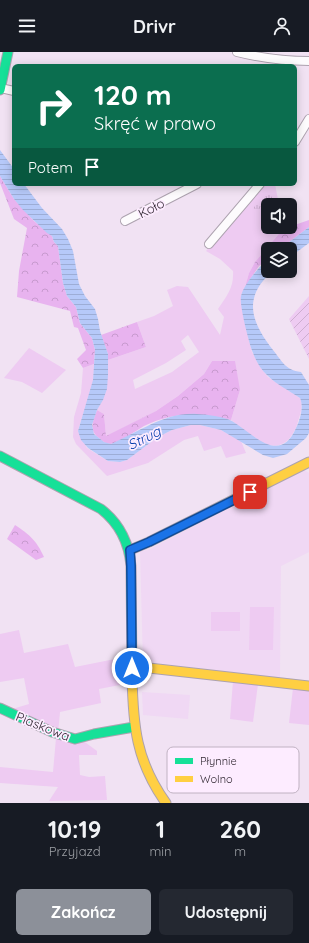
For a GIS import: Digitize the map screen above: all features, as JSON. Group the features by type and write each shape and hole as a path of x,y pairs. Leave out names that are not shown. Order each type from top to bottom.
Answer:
{"street":[{"path":"8,52 0,89 12,91"},
{"path":"237,52 262,62 280,60 309,60"},
{"path":"297,139 309,119"},
{"name":"Koło","path":"125,221 193,186"},
{"path":"209,244 258,186"},
{"path":"0,456 93,504 114,520 124,534 130,550 131,566 132,700 134,727 137,742 147,772 157,792 166,803"},
{"path":"130,550 149,542 309,462"},
{"path":"132,668 149,668 309,686"},
{"name":"Piaskowa","path":"0,708 52,732 75,739 134,727"}],"shaded area":[{"path":"303,469 309,473 309,552 281,566 280,678 148,662 143,664 140,551 148,550"},
{"path":"142,692 190,695 188,719 143,715"}],"green space":[{"path":"0,176 14,199 34,221 52,236 54,242 58,246 63,283 67,296 76,307 80,323 92,338 95,350 94,364 83,368 77,359 86,350 78,328 74,327 70,311 17,297 19,271 27,228 14,219 0,183"},
{"path":"263,186 275,186 278,198 261,198 261,234 279,234 272,242 261,242 261,255 249,273 241,295 252,352 261,368 268,377 300,398 302,405 301,412 297,425 291,436 287,441 280,445 273,446 265,444 250,435 231,420 240,390 212,361 204,374 178,396 156,411 106,437 104,414 97,410 103,398 106,385 108,360 146,347 137,322 154,316 173,306 167,290 177,286 188,287 220,335 224,317 218,309 231,287 233,271 220,259 206,251","holes":["188,335 199,352 172,372 135,389 133,380 166,363 186,350 181,341"]},
{"path":"268,193 273,198 263,198"},
{"path":"261,200 261,218 252,209"},
{"path":"309,220 309,227 289,242 272,242 279,234 297,234 297,224"},
{"path":"261,255 261,264 245,287 249,273"},
{"path":"309,296 309,359 289,319"},
{"path":"137,322 146,347 108,360 108,354 101,335"},
{"path":"29,348 66,370 42,393 22,382 4,378"},
{"path":"212,361 235,361 240,390 231,420 198,415 177,416 155,421 111,444 102,441 96,436 92,426 97,410 104,414 106,436 156,411 178,396 204,374"},
{"path":"94,364 91,391 78,431 87,448 108,461 120,462 127,460 158,437 172,430 191,425 200,425 221,430 241,441 246,453 226,458 221,446 204,451 198,436 184,440 148,463 107,476 76,444 73,437 74,417 81,393 83,368"},
{"path":"15,525 32,538 44,557 36,560 7,539"},
{"path":"250,607 274,607 273,650 249,650"},
{"path":"211,612 240,612 240,631 211,631"},
{"path":"19,630 24,653 68,644 75,667 125,657 125,684 99,689 101,703 60,712 58,733 9,710 29,704 24,678 0,682 0,634"},
{"path":"233,681 258,684 253,722 230,719"},
{"path":"293,688 309,690 309,725 289,723"},
{"path":"56,738 82,740 97,751 97,755 79,755 80,775 89,777 105,776 107,800 49,801 58,787 0,783 0,767 53,772"}],"water":[{"name":"Strug","path":"0,150 12,166 12,186 26,186 42,208 62,229 68,239 73,251 79,284 85,296 95,309 100,331 108,354 108,375 107,389 92,425 94,434 104,442 111,444 163,419 185,414 197,414 215,416 232,421 257,439 274,446 282,445 289,439 296,428 300,417 302,405 300,398 265,374 259,365 249,341 241,307 242,292 248,281 261,266 261,278 266,278 257,290 254,300 253,310 255,320 265,340 282,361 287,367 301,372 309,385 309,433 306,438 287,454 273,458 263,455 221,430 200,425 191,425 172,430 158,437 127,460 120,462 108,461 88,448 81,440 78,431 93,380 95,350 92,338 80,323 76,307 67,296 63,283 58,246 54,242 52,236 23,210 14,199 0,176"},
{"path":"309,227 309,243 297,252 297,242 289,242"}],"traffic: fast":[{"path":"0,90 8,52"},
{"path":"0,456 101,509 118,527 126,541 131,566 132,675"},
{"path":"0,708 52,732 75,739 134,727"}],"traffic: slow":[{"path":"130,550 149,542 309,462"},
{"path":"132,668 149,668 309,686"},
{"path":"132,675 135,727 138,742 148,772 166,803"}],"route":[{"path":"132,668 130,550 250,492"}]}
